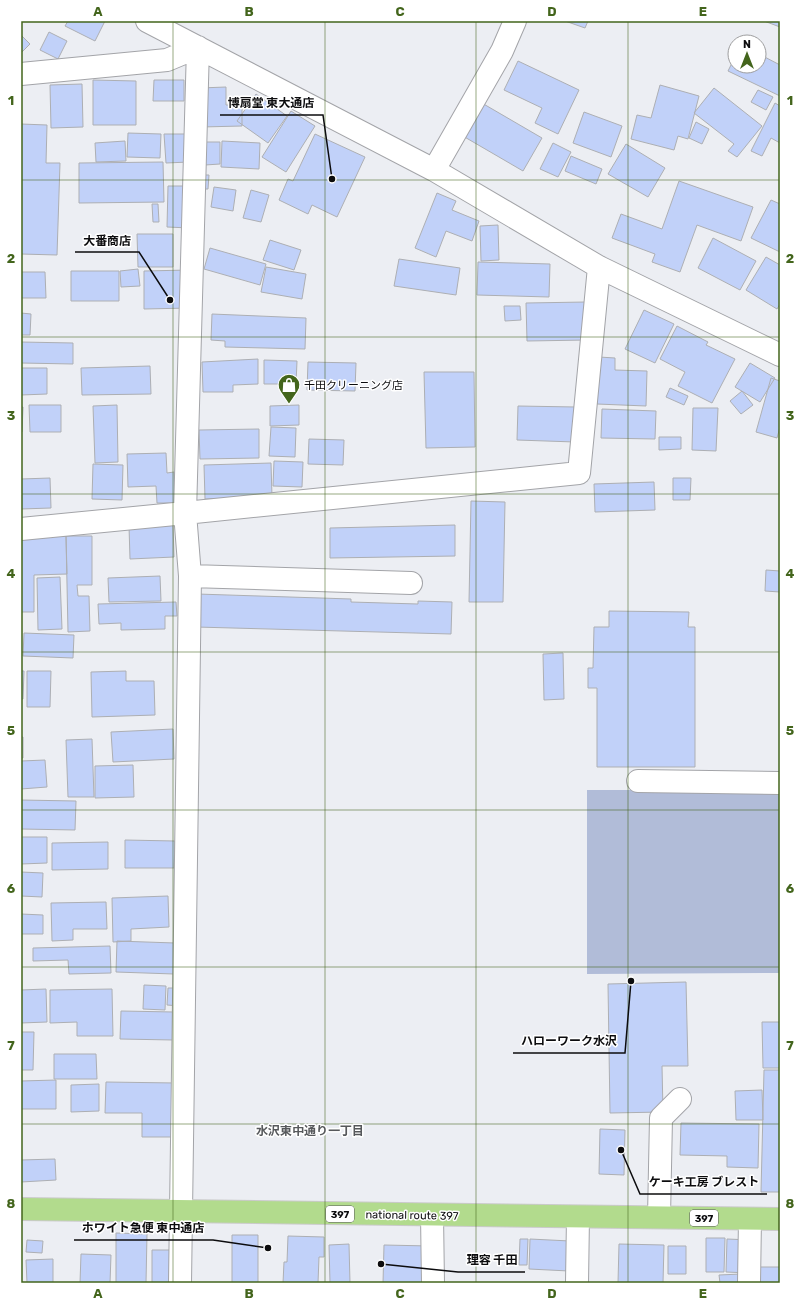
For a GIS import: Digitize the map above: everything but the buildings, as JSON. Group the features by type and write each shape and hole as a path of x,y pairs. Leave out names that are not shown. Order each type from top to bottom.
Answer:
{"highway":[{"name":"national route 397","path":"21,1209 780,1219"}],"street":[{"path":"147,21 434,170 599,267 780,355"},
{"path":"434,170 502,51 515,21"},
{"path":"21,74 167,60 198,47"},
{"path":"180,1283 190,576 185,513 198,47"},
{"path":"21,529 579,473 599,267"},
{"path":"190,576 411,583"},
{"path":"638,781 780,783"},
{"path":"659,1217 661,1118 680,1099"},
{"path":"432,1215 433,1283"},
{"path":"577,1283 578,1217"},
{"path":"749,1283 750,1218"}],"shaded area":[{"path":"587,790 779,790 780,973 587,974"}],"place":[{"name":"博扇堂 東大通店","path":"332,179"},
{"name":"大番商店","path":"170,300"},
{"name":"千田クリーニング店","path":"289,404"},
{"name":"ハローワーク水沢","path":"631,981"},
{"name":"ケーキ工房 ブレスト","path":"621,1150"},
{"name":"ホワイト急便 東中通店","path":"268,1248"},
{"name":"理容 千田","path":"381,1264"}],"district":[{"name":"水沢東中通り一丁目","path":"310,1131"}]}
